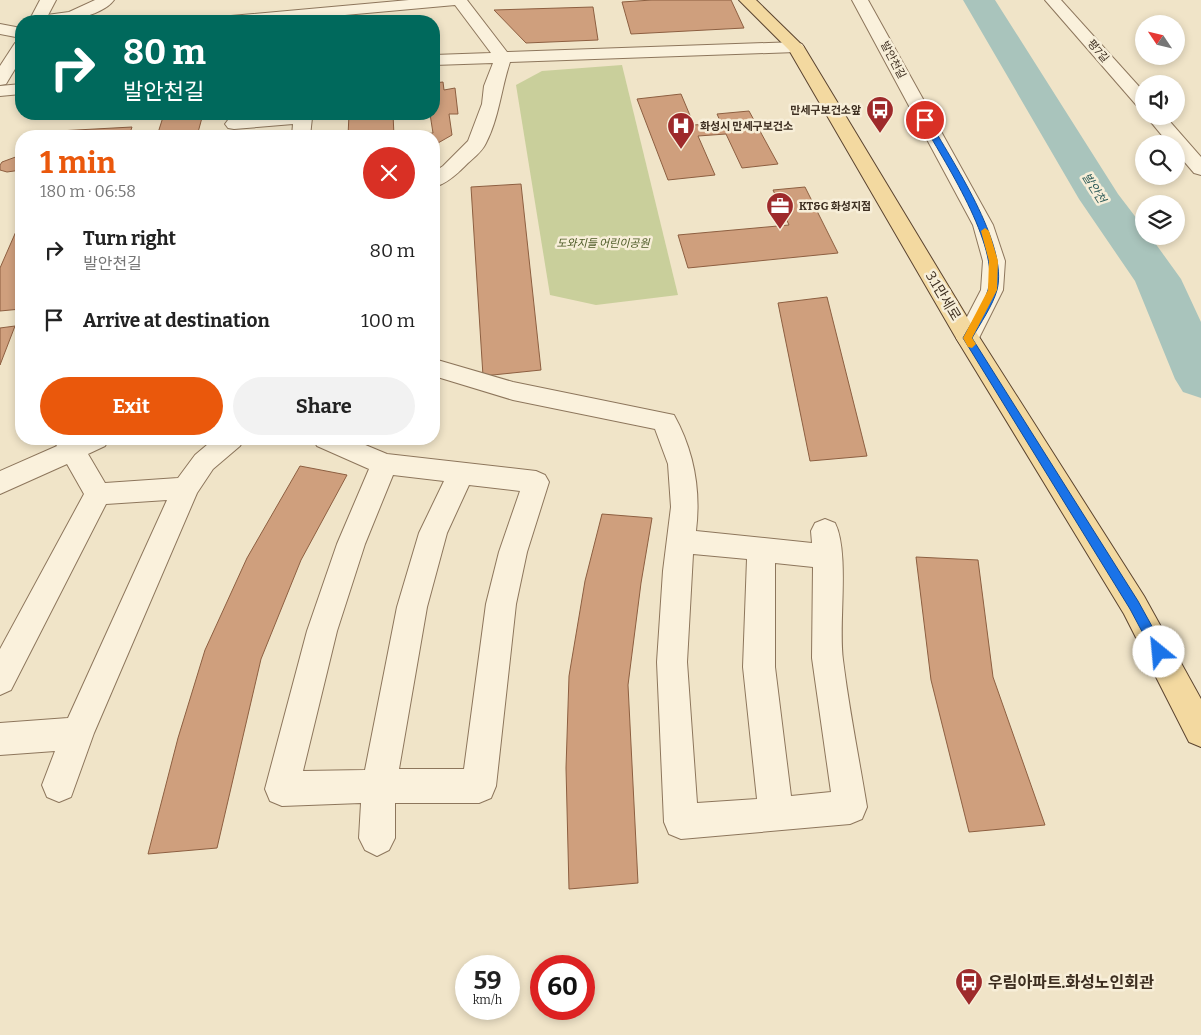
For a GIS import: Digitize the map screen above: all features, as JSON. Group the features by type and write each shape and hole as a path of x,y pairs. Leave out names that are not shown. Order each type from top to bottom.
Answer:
{"main road":[{"name":"3.1만세로","path":"747,0 796,47 968,338 1134,605 1201,732"}],"street":[{"path":"41,15 48,0"},
{"path":"81,15 106,0"},
{"path":"244,15 311,7 459,0 503,58"},
{"name":"발안천길","path":"860,0 983,225 994,261 992,290 968,338"},
{"name":"평7길","path":"1053,0 1135,93"},
{"path":"0,29 15,32"},
{"path":"440,60 796,47"},
{"path":"0,80 15,56"},
{"path":"440,177 450,170 477,143 491,104 493,86 503,58"},
{"path":"0,91 15,89"},
{"path":"234,125 283,120"},
{"path":"1163,125 1201,169"},
{"path":"440,369 513,391 665,422 680,464 685,507 681,541 672,662 681,822 776,815 850,806 827,658 826,544 761,549 681,541"},
{"path":"0,483 66,445"},
{"path":"69,445 98,494"},
{"path":"59,785 78,733 186,488 204,462 224,445"},
{"path":"340,445 384,464 536,482 513,552 501,604 479,786 379,786 282,789 322,631 351,544 384,464"},
{"path":"377,838 379,786 412,607 433,533 461,473"},
{"path":"98,494 186,488"},
{"path":"0,680 98,494"},
{"path":"761,549 759,667 776,815"},
{"path":"0,739 78,733"}],"green space":[{"name":"도와지들 어린이공원","path":"622,65 678,295 596,305 550,295 516,85 542,71"}],"building":[{"path":"731,0 744,28 631,34 622,2"},
{"path":"593,7 598,40 526,43 494,10"},
{"path":"440,82 443,82 444,90 455,88 458,114 449,114 452,135 440,142 440,130 433,130 431,120 440,120"},
{"name":"화성시 만세구보건소","path":"681,94 694,125 721,123 717,114 749,111 778,164 742,168 726,134 698,136 715,175 668,180 637,99"},
{"path":"162,120 201,120 199,130 159,130"},
{"path":"349,120 393,120 394,130 348,130"},
{"path":"132,127 131,130 76,130"},
{"path":"15,157 15,171 7,172 0,170 2,162"},
{"path":"521,184 541,370 483,376 471,187"},
{"name":"KT&G 화성지점","path":"805,187 838,253 688,268 678,235 789,225 773,190"},
{"path":"15,234 15,310 0,311 0,268"},
{"path":"827,297 867,456 810,461 778,303"},
{"path":"15,326 0,365 0,328"},
{"path":"300,466 347,475 301,560 261,659 217,848 148,854 178,738 205,650 247,558"},
{"path":"602,514 652,518 641,583 628,685 638,883 569,889 566,768 569,676 585,581"},
{"path":"916,557 978,560 993,677 1045,825 969,832 931,680"}],"waterway":[{"name":"발안천","path":"979,0 1100,199 1158,279 1201,379"}],"slow traffic":[{"path":"972,344 968,338 992,290 994,261 985,231"}],"place":[{"name":"만세구보건소앞","path":"880,134"},
{"name":"화성시 만세구보건소","path":"681,150"},
{"name":"KT&G 화성지점","path":"780,230"},
{"name":"우림아파트.화성노인회관","path":"969,1006"}],"route":[{"path":"925,120 983,225 994,261 992,290 968,338 1134,605 1159,652"}]}
